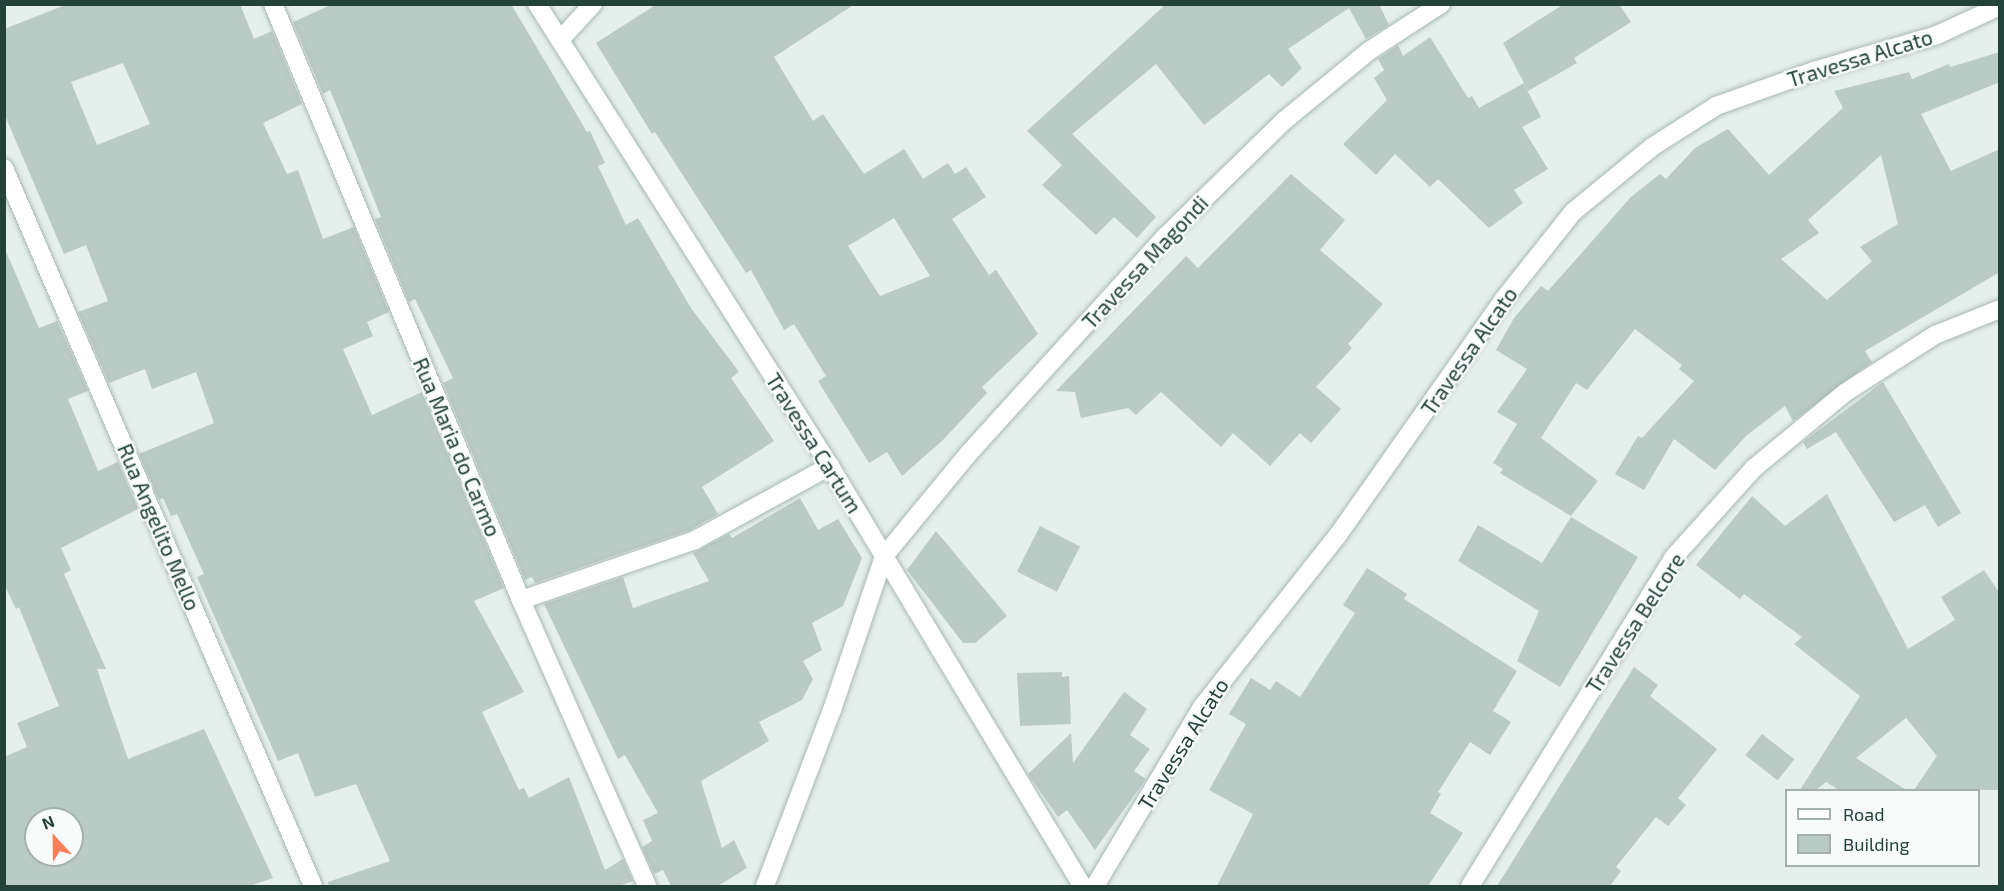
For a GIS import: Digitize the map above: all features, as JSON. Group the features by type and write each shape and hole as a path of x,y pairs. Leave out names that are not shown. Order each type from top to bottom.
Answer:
{"street":[{"name":"Rua Maria do Carmo","path":"273,4 521,600 647,886"},
{"name":"Travessa Cartum","path":"537,4 830,466 1082,886"},
{"path":"560,40 593,4"},
{"name":"Travessa Magondi","path":"884,556 969,453 1166,236 1285,120 1369,51 1441,4"},
{"name":"Travessa Alcato","path":"1095,886 1202,707 1338,536 1503,300 1574,212 1652,147 1716,106 1814,71 1937,35 2000,6"},
{"name":"Rua Angelito Mello","path":"4,168 314,886"},
{"name":"Travessa Belcore","path":"1470,886 1673,558 1754,468 1856,386 1935,335 2000,309"},
{"path":"521,600 695,540 830,466"},
{"path":"765,886 832,710 884,556"}],"building":[{"path":"68,4 240,4 254,39 272,31 302,104 263,123 287,174 298,170 323,239 354,227 389,312 367,322 373,336 343,349 372,415 422,392 504,588 474,601 524,692 482,712 519,790 524,788 529,798 569,777 605,870 623,859 633,881 619,886 329,886 328,882 390,861 356,784 315,797 298,753 278,761 197,577 204,574 177,514 171,516 163,498 159,500 139,454 214,423 196,372 152,389 145,369 109,383 78,312 108,301 86,245 64,254 4,113 4,29","holes":["123,63 150,124 97,145 71,82"]},
{"path":"333,4 511,4 587,132 590,131 605,163 598,166 626,225 638,218 691,308 739,372 731,378 774,441 702,487 718,514 690,530 535,583 532,577 525,580 443,383 453,378 415,299 409,302 375,219 381,217 330,90 323,94 293,22"},
{"path":"657,4 855,4 774,57 813,121 823,114 864,174 904,149 923,179 948,163 955,174 966,167 986,197 952,219 989,275 996,270 1038,334 982,387 987,393 942,441 902,476 887,452 869,463 818,381 826,376 794,324 784,330 751,270 746,273 655,132 652,134 596,43","holes":["894,218 930,276 880,296 848,246"]},
{"path":"1166,4 1379,4 1389,25 1366,39 1349,8 1288,49 1302,68 1282,87 1269,74 1204,125 1156,64 1072,134 1156,217 1137,238 1114,217 1096,235 1042,185 1062,165 1027,131"},
{"path":"1564,4 1619,4 1631,22 1574,58 1577,63 1528,91 1524,84 1541,117 1522,127 1548,169 1514,190 1523,203 1489,228 1438,179 1430,187 1395,154 1376,175 1343,144 1387,100 1374,78 1384,70 1378,59 1398,45 1403,56 1430,37 1468,98 1472,96 1479,108 1524,83 1503,43"},
{"path":"2000,52 2000,82 1921,114 1951,171 2000,149 2000,272 1865,351 1872,362 1793,421 1785,406 1746,436 1715,470 1674,439 1644,490 1615,474 1638,436 1642,438 1694,381 1679,369 1682,365 1635,329 1587,390 1576,383 1541,438 1598,481 1571,516 1500,473 1503,469 1493,463 1517,424 1497,412 1527,369 1496,350 1514,318 1541,286 1548,291 1631,197 1660,174 1666,179 1695,148 1728,129 1769,175 1843,108 1834,91 1909,72 1912,79 1949,64 1950,67","holes":["1881,155 1898,224 1860,247 1872,261 1827,300 1781,259 1819,233 1808,220"]},
{"path":"1291,174 1345,220 1320,250 1383,304 1348,344 1352,348 1316,387 1341,409 1311,443 1300,433 1270,466 1233,433 1221,447 1161,392 1136,415 1128,408 1081,418 1075,392 1056,391 1186,256 1198,268"},
{"path":"4,247 39,328 57,321 88,391 68,399 98,471 118,462 138,509 61,548 71,570 64,574 106,669 97,669 128,759 204,729 273,878 250,886 4,886 4,757 27,747 17,723 59,706 19,607 16,609 4,584"},
{"path":"1883,382 1961,513 1938,527 1925,505 1894,522 1836,432 1807,449 1803,442"},
{"path":"1827,494 1908,649 1955,620 1941,597 1984,570 2000,594 2000,790 1915,789 1937,756 1906,718 1856,758 1904,789 1837,789 1826,782 1817,789 1801,789 1860,696 1794,644 1802,637 1744,594 1740,599 1696,565 1752,496 1785,526"},
{"path":"800,498 818,530 838,519 862,558 843,606 812,623 822,650 803,661 813,679 802,700 759,722 769,741 701,781 722,848 734,840 747,868 718,886 671,886 663,870 654,874 642,847 652,841 643,820 658,813 625,755 618,759 544,604 623,577 633,608 709,581 693,553 729,534 732,538"},
{"path":"1571,517 1638,557 1560,687 1517,661 1539,611 1458,561 1478,525 1542,563"},
{"path":"1040,526 1080,546 1057,592 1017,571"},
{"path":"936,531 1007,616 975,643 963,643 907,570"},
{"path":"1367,568 1407,594 1404,599 1517,671 1493,711 1511,722 1490,755 1470,742 1438,792 1441,794 1430,813 1463,833 1428,886 1217,886 1253,814 1209,790 1246,724 1229,714 1251,678 1270,690 1276,681 1300,697 1355,613 1343,605"},
{"path":"1634,667 1658,685 1650,696 1717,749 1678,798 1686,805 1668,826 1656,817 1616,867 1621,871 1610,886 1497,886"},
{"path":"1062,672 1062,677 1069,676 1071,724 1020,726 1017,673"},
{"path":"1124,692 1147,709 1130,735 1150,749 1134,771 1146,779 1095,850 1067,810 1058,817 1028,774 1071,733 1073,763"},
{"path":"1762,734 1794,759 1778,781 1745,755"}]}
